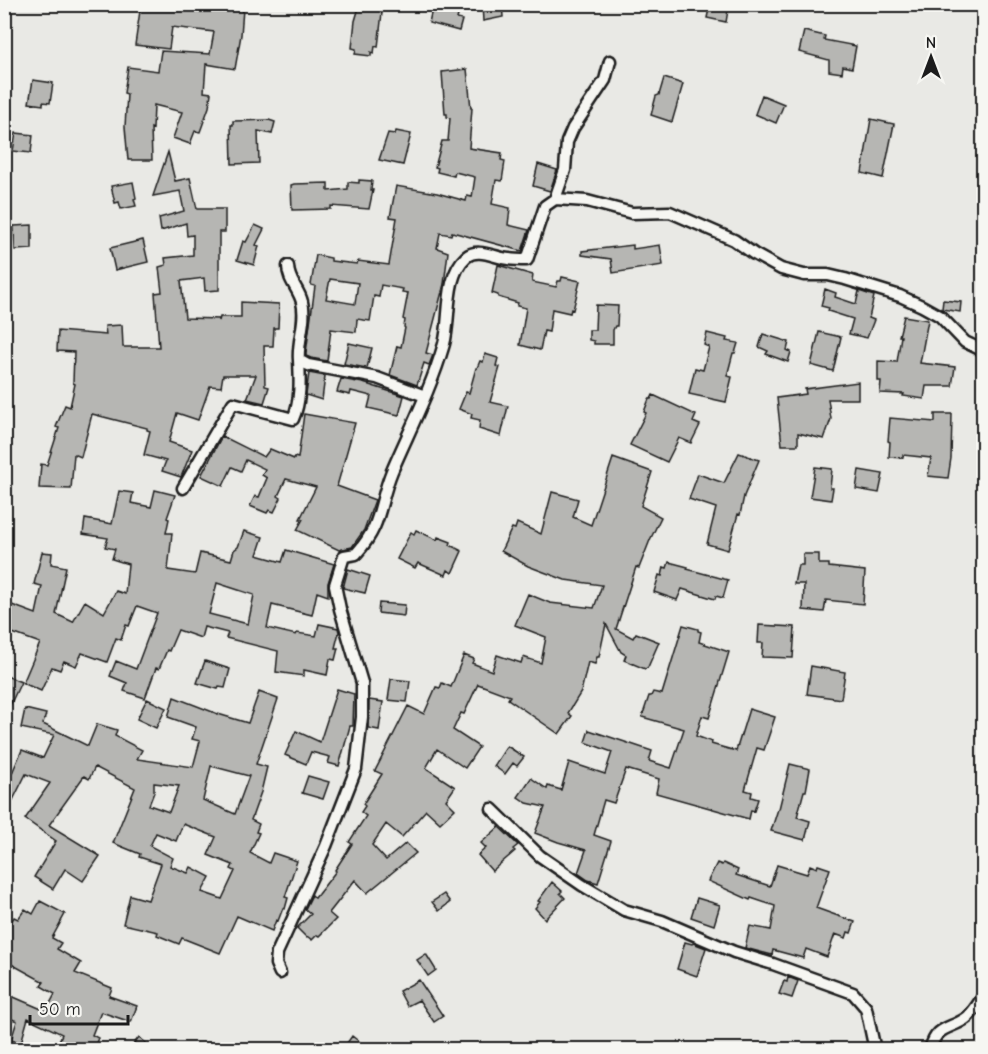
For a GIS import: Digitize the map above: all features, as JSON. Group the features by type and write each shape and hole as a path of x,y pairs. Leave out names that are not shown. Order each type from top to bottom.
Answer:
{"street":[{"path":"280,973 276,964 277,953 326,846 356,769 362,717 362,683 335,585 344,556 356,554 375,530 391,474 425,396 445,342 448,306 457,269 466,257 475,252 508,259 527,260 545,206 555,199 565,170 565,157 570,135 605,80 610,61"},
{"path":"555,199 587,201 632,213 670,212 734,240 781,269 804,275 828,274 900,296 940,316 965,342 984,351"},
{"path":"183,488 233,403 293,419 300,382 297,348 302,322 302,302 292,285 288,266"},
{"path":"298,360 308,365 377,378 425,396"},
{"path":"492,809 540,856 624,910 662,921 734,952 853,993 866,1008 875,1050"},
{"path":"930,1050 933,1038 942,1030 967,1018 984,996"}],"building":[{"path":"141,4 178,4 210,8 212,4 243,9 241,35 235,69 206,64 204,92 211,93 209,107 200,132 195,131 190,144 173,138 182,112 154,105 153,129 151,128 152,160 128,160 125,127 127,94 124,93 128,67 158,71 161,51 210,54 214,32 172,27 169,49 135,45"},
{"path":"360,4 383,4 378,47 375,46 371,56 355,54 356,49 352,48 355,21"},
{"path":"433,4 461,4 457,19 462,20 459,31 429,23"},
{"path":"482,4 502,4 503,17 483,21"},
{"path":"710,4 729,4 726,22 707,18"},
{"path":"804,31 825,36 824,40 856,46 852,68 843,66 842,73 829,71 829,60 799,52"},
{"path":"467,69 472,108 469,148 502,153 501,160 505,161 502,181 496,180 492,204 510,208 508,225 529,230 522,251 452,232 451,235 440,233 437,248 448,252 444,284 426,353 433,355 429,365 424,363 417,385 390,375 397,346 401,347 405,328 403,319 408,293 402,292 403,289 381,285 379,297 374,296 370,321 357,319 356,332 331,329 327,361 306,356 315,286 311,285 316,255 331,258 331,261 357,264 358,261 389,265 397,218 390,217 396,186 466,201 467,196 472,197 475,177 455,172 454,176 437,172 438,168 435,167 442,141 448,141 450,118 445,114 442,72","holes":["330,279 358,283 355,304 326,299"]},
{"path":"664,78 683,84 672,122 651,115"},
{"path":"33,80 53,83 50,103 43,102 43,105 29,103"},
{"path":"762,95 784,104 776,123 755,114"},
{"path":"871,119 894,124 883,178 862,173"},
{"path":"269,120 275,122 272,134 258,131 259,163 232,164 231,125 233,121"},
{"path":"396,131 411,134 403,165 379,160 388,133 395,134"},
{"path":"16,133 33,135 31,153 13,151"},
{"path":"168,152 175,181 190,178 197,209 225,209 225,232 219,232 219,290 205,291 204,278 181,281 185,318 219,319 219,321 220,317 241,317 241,302 279,304 278,328 274,328 273,346 264,346 265,386 269,387 264,403 247,399 256,375 223,375 221,387 210,386 198,420 177,413 169,442 192,450 181,477 162,471 166,461 144,455 150,431 147,428 92,414 81,457 74,454 71,489 39,488 41,464 47,465 59,428 56,427 65,405 70,407 75,384 73,383 74,352 57,351 58,331 106,335 105,326 122,325 123,347 159,347 155,293 162,292 159,267 166,265 165,258 193,255 193,235 187,236 186,223 161,231 159,218 184,211 180,191 153,196"},
{"path":"538,164 557,170 550,191 533,186"},
{"path":"359,180 372,181 371,190 373,190 369,209 331,206 331,209 292,210 291,185 328,183 328,191 348,189 348,182 359,183"},
{"path":"133,182 136,206 121,209 119,202 115,203 111,186"},
{"path":"32,225 32,249 15,250 14,226"},
{"path":"255,225 264,229 256,245 259,246 254,265 237,260 243,241 246,242"},
{"path":"143,240 148,262 115,270 110,248"},
{"path":"633,245 633,249 660,245 663,265 613,273 611,259 582,255 582,251"},
{"path":"498,265 533,275 532,282 556,287 562,277 580,281 573,310 571,309 570,313 552,309 549,332 544,331 540,350 520,345 526,308 517,306 518,303 492,293"},
{"path":"825,289 836,293 835,297 856,304 859,291 874,296 869,318 874,320 867,338 849,334 853,319 828,311 829,308 821,306"},
{"path":"943,300 961,302 960,312 942,309"},
{"path":"596,305 618,306 617,326 613,330 613,344 594,344 594,341 589,340 589,330 595,330"},
{"path":"904,316 928,320 920,363 955,367 952,386 926,386 924,399 903,396 904,394 880,393 878,361 897,362 901,336 899,336"},
{"path":"819,332 841,337 833,371 811,365"},
{"path":"707,333 738,343 727,376 732,377 726,402 689,394 695,368 703,370 709,347 704,345"},
{"path":"763,334 789,342 787,350 791,352 788,362 766,354 768,351 759,347"},
{"path":"349,343 372,348 367,368 344,364"},
{"path":"485,354 498,358 496,366 500,367 490,402 508,406 501,436 479,429 480,420 471,418 472,414 459,409 466,392 469,393 476,368 480,361 483,362"},
{"path":"309,373 325,376 322,400 306,395"},
{"path":"341,379 363,383 404,396 399,415 368,408 371,396 351,391 350,395 337,392"},
{"path":"858,382 858,399 828,399 831,419 824,439 798,433 798,445 782,445 777,398 806,394 805,389"},
{"path":"653,395 696,415 693,422 700,425 691,443 679,438 667,462 630,445 646,413 644,412 649,399"},
{"path":"304,414 355,423 337,486 375,500 364,530 352,547 339,550 297,530 316,487 286,479 274,512 269,510 267,513 250,506 255,496 259,497 267,478 262,475 265,469 246,460 241,471 232,467 223,486 201,476 222,436 264,457 270,449 294,459 294,457 298,458"},
{"path":"935,414 952,414 948,478 928,476 931,458 903,455 903,458 889,457 890,418 935,422"},
{"path":"739,453 759,460 744,496 728,550 707,544 716,508 689,499 698,474 724,483"},
{"path":"613,458 652,472 641,506 661,517 639,568 636,567 616,629 633,638 636,633 659,642 648,667 645,669 624,660 626,655 621,652 606,624 599,657 595,664 588,662 581,692 568,713 572,716 559,734 508,699 510,696 478,684 464,714 461,713 453,730 479,747 465,768 437,749 426,768 455,787 446,800 455,809 440,823 426,810 402,837 386,824 372,845 386,860 406,843 416,853 367,893 355,880 329,913 336,919 319,936 317,935 312,940 307,938 297,928 311,914 305,909 312,895 315,898 336,871 352,844 349,842 366,816 361,812 365,806 363,804 382,774 375,771 408,706 424,714 436,687 440,688 442,683 451,687 464,655 474,659 472,663 492,671 497,655 521,663 523,657 541,663 546,637 515,625 528,594 550,603 594,608 602,585 565,580 528,566 501,551 512,528 515,529 517,523 541,534 552,492 578,499 573,517 591,525"},
{"path":"815,467 832,469 831,500 810,497"},
{"path":"859,470 883,474 879,493 856,489"},
{"path":"155,490 175,495 167,518 169,519 166,533 172,533 168,570 195,574 200,553 231,560 244,531 263,537 257,555 282,562 286,550 334,564 328,583 328,596 317,592 312,615 272,605 267,628 296,635 297,633 316,636 319,624 338,628 335,648 338,648 335,660 330,659 327,675 304,670 304,676 276,672 278,651 226,638 228,633 204,627 201,638 178,630 159,669 156,668 145,698 124,691 127,683 110,676 116,661 136,669 157,613 137,606 129,626 126,625 121,640 116,638 107,662 82,653 76,666 64,661 60,670 52,667 41,691 23,683 40,643 4,630 4,608 10,610 12,605 36,614 42,586 34,584 42,552 52,553 51,564 66,567 56,614 73,622 85,601 104,613 116,591 125,594 128,564 112,559 115,549 105,547 108,538 83,534 85,519 112,524 119,491 133,493 131,503 151,507","holes":["217,583 254,595 248,624 209,614"]},
{"path":"416,530 437,540 438,537 451,542 450,545 462,551 452,573 448,570 446,575 418,563 415,568 397,559 411,532 414,534"},
{"path":"803,554 819,554 819,564 829,564 829,567 865,571 863,604 826,600 824,612 803,610 804,584 794,584 798,565 803,565"},
{"path":"669,562 728,580 723,598 716,596 715,599 682,589 677,600 654,592 659,575 662,576 664,567 667,568"},
{"path":"348,569 370,576 365,593 343,588"},
{"path":"379,603 405,605 404,616 378,613"},
{"path":"683,625 701,632 699,642 729,652 709,718 702,716 696,736 712,742 711,744 736,751 749,709 775,717 764,750 757,748 745,790 752,792 751,797 758,799 754,811 751,810 749,819 656,793 659,779 626,769 614,803 604,800 594,835 611,841 598,883 588,880 578,873 586,850 535,833 545,807 527,803 518,797 531,778 547,789 548,786 561,790 569,762 605,774 612,752 585,742 589,730 652,751 649,761 671,768 684,729 642,717 649,696 653,692 662,694"},
{"path":"759,625 795,627 793,658 762,657 763,643 758,643"},
{"path":"205,661 230,669 225,688 219,687 218,689 197,683"},
{"path":"811,666 845,672 841,699 807,694"},
{"path":"4,675 21,682 4,718"},
{"path":"391,679 410,681 407,702 388,700"},
{"path":"337,689 354,694 353,726 350,726 339,766 328,763 330,757 311,752 306,764 285,755 296,731 320,742"},
{"path":"259,692 278,699 256,764 267,767 251,820 259,824 256,832 259,833 250,853 269,863 273,853 297,861 285,897 288,898 285,909 283,908 272,931 237,916 220,953 182,938 179,944 157,935 158,932 123,924 130,895 148,900 161,864 139,857 140,854 113,843 135,788 95,767 89,779 84,776 49,825 100,856 83,881 65,869 53,889 34,877 56,841 25,819 50,783 26,774 4,818 4,769 12,773 22,750 43,758 54,735 21,728 25,709 46,714 43,724 88,746 97,724 117,730 115,736 142,750 137,759 193,767 200,741 192,739 196,727 168,717 174,697 248,723","holes":["211,766 249,776 235,814 203,800","154,783 179,786 169,812 149,805 154,792","183,824 216,837 208,855 233,865 231,869 235,871 222,899 202,892 210,877 191,867 188,873 170,866 173,858 150,846 156,833 176,841"]},
{"path":"147,699 166,708 156,728 137,719"},
{"path":"369,700 383,702 379,730 368,728"},
{"path":"507,746 524,757 517,766 513,763 505,774 494,766"},
{"path":"790,764 810,769 806,791 804,791 797,817 810,821 805,840 771,831"},
{"path":"308,776 329,782 323,799 302,793"},
{"path":"499,827 518,845 513,849 515,851 492,871 478,855 486,848 481,843"},
{"path":"717,863 722,865 723,863 738,870 736,875 770,886 777,865 807,874 810,865 830,869 816,908 855,922 851,933 848,932 846,938 835,934 827,957 806,949 803,958 773,950 772,955 745,948 750,926 771,930 775,906 751,898 750,900 708,881"},
{"path":"552,882 562,891 560,893 565,898 545,919 535,908"},
{"path":"444,894 450,902 439,911 432,902"},
{"path":"697,898 720,905 714,925 691,917"},
{"path":"40,901 65,914 52,938 61,943 57,949 81,963 75,973 112,988 109,996 137,1006 131,1022 101,1012 92,1035 98,1038 93,1050 55,1050 62,1034 28,1018 21,1043 11,1040 17,1021 4,1016 4,995 46,1011 55,994 41,986 44,982 4,960 4,933 14,917 18,919 25,909 33,914"},
{"path":"685,942 706,948 697,976 677,969"},
{"path":"426,954 436,970 428,976 417,960"},
{"path":"788,977 798,981 792,998 779,994"},
{"path":"419,980 443,1016 434,1022 419,1000 407,1006 399,991"},
{"path":"352,1036 370,1050 342,1050"},
{"path":"139,1037 154,1050 129,1050"}]}
